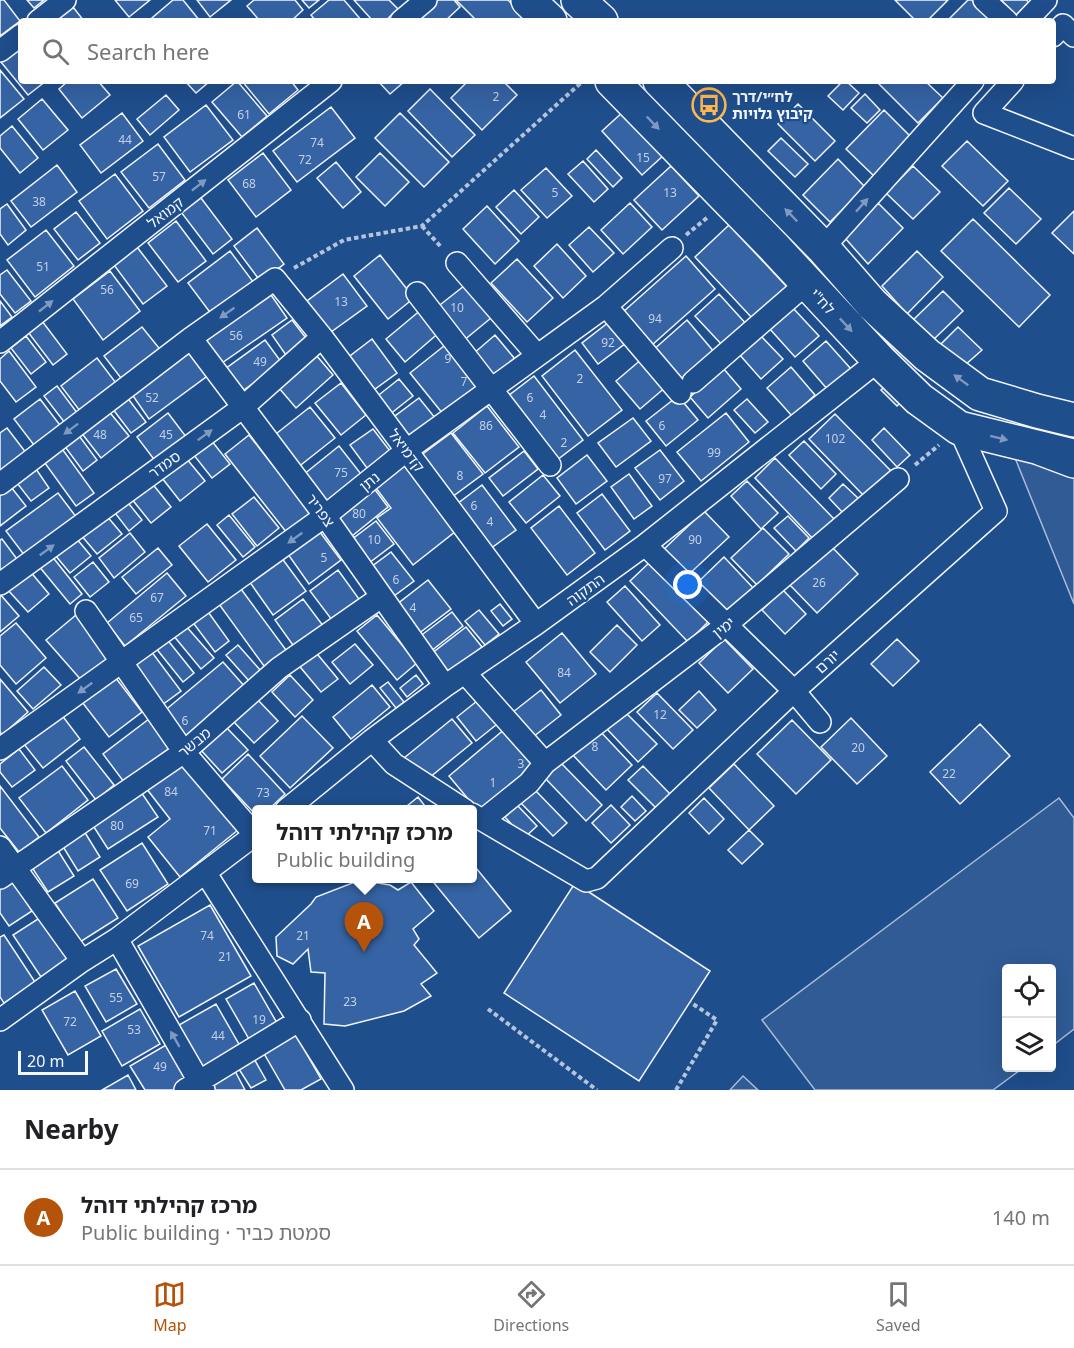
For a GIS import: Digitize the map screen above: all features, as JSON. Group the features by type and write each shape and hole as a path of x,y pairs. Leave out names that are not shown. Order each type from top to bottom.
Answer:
{"main road":[{"path":"528,0 547,18"},
{"path":"578,0 598,18"},
{"name":"לח\"י","path":"615,84 919,399 959,428 1074,456"},
{"path":"663,84 823,248 872,304 919,348 980,394 1074,420"},
{"path":"1042,449 1074,461"}],"street":[{"path":"42,18 64,0"},
{"path":"405,18 426,0"},
{"path":"984,0 1004,18"},
{"path":"1029,18 1046,0"},
{"path":"1056,33 1063,25 1074,36"},
{"path":"0,51 18,37"},
{"name":"קמואל","path":"0,342 327,84"},
{"path":"823,248 970,84"},
{"path":"1010,84 984,113 1074,148"},
{"name":"נתן","path":"0,749 325,516 407,450 606,306 672,248"},
{"path":"457,263 537,355"},
{"path":"0,484 191,338 275,279"},
{"name":"קדמיאל","path":"275,279 322,337 536,624"},
{"path":"606,306 686,387 807,283"},
{"path":"417,293 550,465"},
{"name":"סמדר","path":"0,584 242,408 322,337"},
{"name":"צפריר","path":"191,338 325,516 445,686"},
{"name":"התקוה","path":"292,805 372,740 445,686 466,674 645,545 879,360"},
{"name":"יורם","path":"477,817 586,881 597,878 794,691 996,511 959,428"},
{"name":"ימין","path":"477,813 529,783 545,763 726,625 898,479"},
{"path":"645,545 794,691 820,722"},
{"name":"מבשר","path":"8,872 184,752 279,668 381,597"},
{"path":"86,611 184,752 252,831"},
{"path":"466,674 545,763"},
{"path":"372,740 394,765 457,805"},
{"path":"0,1020 82,961 117,939 252,836"},
{"path":"0,847 8,872 82,961"},
{"path":"205,872 343,1090"},
{"path":"117,939 196,1087 300,1020"}],"path":[{"path":"275,279 344,240 422,226 580,84"},
{"path":"672,248 728,200"},
{"path":"422,226 457,263"},
{"path":"898,479 959,428"},
{"path":"676,1090 717,1020 690,1002"},
{"path":"488,1009 597,1090"}],"shaded area":[{"path":"1011,448 1074,469 1074,604"},
{"path":"1059,798 1074,818 1074,1029 1056,1043 1056,964 1002,964 1002,1072 1018,1072 993,1090 815,1090 762,1020"},
{"path":"743,1076 758,1090 730,1090"}],"building":[{"path":"0,0 4,0 18,18 18,22 0,36"},
{"path":"27,0 44,0 34,8"},
{"path":"115,0 150,0 129,17"},
{"path":"173,0 183,0 198,18 152,18"},
{"path":"197,0 231,0 210,17"},
{"path":"254,0 295,0 303,10 294,18 257,18 247,6"},
{"path":"302,0 319,0 309,8"},
{"path":"329,0 344,0 359,18 314,18 311,15"},
{"path":"354,0 389,0 398,9 388,18 370,18"},
{"path":"436,0 454,0 460,7 448,18 416,18"},
{"path":"456,0 508,0 525,17 524,18 474,18"},
{"path":"895,0 948,0 930,18 913,18"},
{"path":"968,0 972,0 990,18 950,18"},
{"path":"1001,0 1026,0 1029,2 1016,15"},
{"path":"73,7 82,18 60,18"},
{"path":"18,48 18,83 1,62"},
{"path":"0,70 24,99 0,118"},
{"path":"19,84 42,84 28,95"},
{"path":"65,84 101,84 110,95 82,118 59,89"},
{"path":"188,84 206,84 196,93"},
{"path":"233,84 240,84 267,116 242,137 212,102"},
{"path":"244,84 293,84 298,90 269,114"},
{"path":"381,84 402,84 390,94"},
{"path":"465,84 506,84 517,95 482,130 451,98"},
{"path":"840,84 849,84 859,93 843,110 828,96"},
{"path":"879,84 928,84 943,98 918,123"},
{"path":"430,89 475,135 452,157 408,111"},
{"path":"865,94 880,110 867,123 851,108"},
{"path":"166,95 179,110 150,135 137,119"},
{"path":"42,99 68,130 43,150 18,119"},
{"path":"798,104 835,141 815,161 778,124"},
{"path":"206,105 233,140 190,172 164,137"},
{"path":"331,107 355,138 297,182 273,151"},
{"path":"625,110 665,154 642,175 602,131"},
{"path":"884,110 913,139 875,177 846,149"},
{"path":"122,113 143,141 101,173 80,145"},
{"path":"400,113 449,162 424,187 375,138"},
{"path":"12,126 38,158 20,173 0,148 0,136"},
{"path":"781,138 808,164 795,177 768,151"},
{"path":"967,141 1008,181 983,206 942,166"},
{"path":"158,144 185,180 149,208 121,172"},
{"path":"596,150 622,178 613,187 587,159"},
{"path":"263,153 291,190 256,217 228,180"},
{"path":"380,153 409,182 385,206 356,177"},
{"path":"838,159 865,187 830,222 803,195"},
{"path":"583,161 608,189 594,202 568,174"},
{"path":"336,162 361,192 343,208 317,178"},
{"path":"57,165 77,192 31,227 11,201"},
{"path":"671,166 699,196 662,230 634,200"},
{"path":"913,166 940,192 913,219 886,193"},
{"path":"546,168 572,196 547,218 521,190"},
{"path":"115,174 143,211 107,239 79,201"},
{"path":"1009,188 1041,219 1016,244 984,213"},
{"path":"514,190 539,217 521,234 496,207"},
{"path":"201,198 232,239 213,254 181,212"},
{"path":"630,203 652,227 623,254 601,230"},
{"path":"878,203 903,228 868,264 845,238"},
{"path":"7,204 26,230 8,245 0,234 0,209"},
{"path":"487,206 519,241 495,264 463,229"},
{"path":"1074,211 1074,254 1052,233"},
{"path":"76,212 100,243 78,260 54,229"},
{"path":"973,219 1050,295 1019,327 941,251"},
{"path":"176,221 206,261 178,282 148,243"},
{"path":"729,225 787,287 753,319 695,257"},
{"path":"589,227 614,253 593,272 569,245"},
{"path":"257,228 284,264 261,282 234,246"},
{"path":"46,230 74,266 35,297 7,260"},
{"path":"557,244 586,276 563,298 534,266"},
{"path":"137,247 167,286 143,304 114,265"},
{"path":"230,251 254,283 212,315 188,283"},
{"path":"917,251 943,277 907,314 882,286"},
{"path":"380,255 414,298 388,319 354,276"},
{"path":"686,256 715,289 652,345 623,312"},
{"path":"517,259 553,298 527,322 491,283"},
{"path":"7,270 31,301 15,313 0,294 0,275"},
{"path":"110,271 140,311 103,340 73,299"},
{"path":"343,274 367,306 331,332 307,301"},
{"path":"464,286 491,318 463,341 436,308"},
{"path":"943,291 963,311 933,340 913,320"},
{"path":"269,292 287,318 219,365 201,339"},
{"path":"719,294 748,326 724,347 695,316"},
{"path":"0,301 12,317 0,326"},
{"path":"792,307 819,336 795,357 769,328"},
{"path":"422,309 441,331 405,362 386,339"},
{"path":"292,320 309,342 288,358 272,335"},
{"path":"687,320 715,353 680,384 652,351"},
{"path":"42,321 67,354 53,365 28,332"},
{"path":"609,322 626,343 598,364 582,343"},
{"path":"142,327 163,353 124,382 104,356"},
{"path":"958,327 982,350 965,365 940,345"},
{"path":"495,335 515,359 493,377 473,354"},
{"path":"760,335 783,359 761,379 739,354"},
{"path":"26,336 46,362 31,374 11,348"},
{"path":"372,339 397,373 371,392 346,359"},
{"path":"265,340 282,363 241,392 225,369"},
{"path":"826,341 851,369 828,390 803,361"},
{"path":"449,342 482,383 443,414 410,373"},
{"path":"192,349 210,374 149,419 131,393"},
{"path":"575,350 622,410 588,436 542,376"},
{"path":"9,351 36,387 16,402 0,381 0,359"},
{"path":"316,355 333,375 296,408 279,388"},
{"path":"97,358 116,383 80,411 61,386"},
{"path":"643,358 667,386 640,409 616,381"},
{"path":"791,367 815,395 792,416 767,388"},
{"path":"723,368 741,389 708,418 690,397"},
{"path":"534,376 583,440 557,460 508,396"},
{"path":"399,379 413,396 389,415 375,398"},
{"path":"893,379 908,395 897,406 881,390"},
{"path":"341,383 366,415 341,435 315,403"},
{"path":"57,386 78,414 65,423 44,396"},
{"path":"126,396 146,422 131,433 112,408"},
{"path":"678,396 698,420 666,446 646,421"},
{"path":"419,398 436,419 407,440 391,419"},
{"path":"40,399 63,429 37,449 14,419"},
{"path":"747,399 768,422 755,433 734,410"},
{"path":"487,406 519,447 485,473 453,433"},
{"path":"310,407 335,438 297,468 272,437"},
{"path":"107,409 129,436 101,458 80,431"},
{"path":"168,413 187,438 156,462 137,437"},
{"path":"726,413 749,442 701,481 677,452"},
{"path":"835,414 891,471 864,496 809,439"},
{"path":"633,418 651,441 616,467 598,443"},
{"path":"7,428 27,454 0,472 0,433"},
{"path":"884,428 910,455 897,467 872,440"},
{"path":"373,429 390,451 367,468 350,445"},
{"path":"77,433 97,460 83,471 63,444"},
{"path":"451,433 483,474 452,497 420,456"},
{"path":"249,435 311,514 287,533 225,454"},
{"path":"211,440 230,464 212,478 193,454"},
{"path":"804,441 836,474 821,489 789,455"},
{"path":"60,446 94,493 76,506 42,459"},
{"path":"339,446 361,474 325,502 303,475"},
{"path":"660,450 684,481 660,500 635,468"},
{"path":"524,451 538,469 503,496 489,478"},
{"path":"587,455 607,481 576,504 557,478"},
{"path":"186,458 205,481 180,501 162,478"},
{"path":"775,458 836,521 815,541 755,478"},
{"path":"403,461 456,531 413,565 377,518 391,508 373,484"},
{"path":"36,469 49,488 31,501 17,483"},
{"path":"629,474 652,506 634,519 611,487"},
{"path":"543,475 560,496 526,523 509,502"},
{"path":"747,481 778,513 761,529 731,496"},
{"path":"151,482 171,507 151,523 131,498"},
{"path":"843,484 859,499 844,514 829,498"},
{"path":"482,485 516,530 490,549 457,504"},
{"path":"11,487 26,506 0,526 0,496"},
{"path":"373,487 388,507 352,536 336,516"},
{"path":"58,493 77,518 25,556 6,531"},
{"path":"602,494 630,531 605,550 577,513"},
{"path":"254,497 279,528 257,546 232,514"},
{"path":"125,499 142,520 129,531 112,509"},
{"path":"559,506 595,553 567,575 531,528"},
{"path":"704,511 729,537 687,576 662,551"},
{"path":"106,515 122,534 97,554 81,535"},
{"path":"229,515 255,547 243,557 217,525"},
{"path":"788,516 809,538 796,551 774,528"},
{"path":"376,521 394,544 369,563 351,540"},
{"path":"207,524 236,560 208,582 179,546"},
{"path":"316,527 341,560 309,584 285,550"},
{"path":"763,528 789,554 757,585 731,558"},
{"path":"130,533 145,552 114,578 99,558"},
{"path":"76,538 91,556 70,573 55,555"},
{"path":"2,539 17,559 0,572 0,540"},
{"path":"831,546 858,574 817,613 790,585"},
{"path":"158,548 172,565 136,594 122,577"},
{"path":"391,552 414,581 394,596 371,567"},
{"path":"51,555 82,594 70,604 38,565"},
{"path":"281,557 306,591 273,615 249,581"},
{"path":"724,557 756,591 728,619 695,585"},
{"path":"651,561 709,621 688,642 630,581"},
{"path":"93,562 109,582 90,597 74,577"},
{"path":"29,570 49,594 28,612 7,589"},
{"path":"338,570 359,599 332,620 310,591"},
{"path":"167,573 186,596 125,646 107,623"},
{"path":"428,580 451,609 418,634 396,605"},
{"path":"238,585 289,654 267,670 216,600"},
{"path":"625,586 660,625 642,641 607,602"},
{"path":"783,590 806,614 785,634 762,610"},
{"path":"0,594 19,616 0,632"},
{"path":"303,599 324,627 295,648 275,620"},
{"path":"500,604 512,619 503,626 491,611"},
{"path":"206,609 229,641 215,652 191,620"},
{"path":"479,610 499,634 485,645 465,621"},
{"path":"452,612 463,626 431,651 419,637"},
{"path":"76,615 111,656 82,681 46,640"},
{"path":"377,615 417,663 397,680 357,631"},
{"path":"16,623 46,658 16,684 0,665 0,636"},
{"path":"185,625 214,658 201,669 173,635"},
{"path":"617,625 637,645 610,672 590,652"},
{"path":"466,627 482,647 447,675 431,654"},
{"path":"562,633 596,674 560,703 526,662"},
{"path":"166,638 194,673 183,682 155,647"},
{"path":"724,639 753,669 728,693 699,663"},
{"path":"897,639 919,661 893,686 871,664"},
{"path":"355,644 373,665 350,684 332,662"},
{"path":"238,645 261,671 250,682 226,655"},
{"path":"313,649 338,679 321,692 296,662"},
{"path":"151,651 181,691 162,705 132,665"},
{"path":"223,662 246,688 185,739 163,712"},
{"path":"44,667 61,685 33,709 17,691"},
{"path":"290,675 313,700 295,717 272,692"},
{"path":"416,675 423,684 407,697 400,688"},
{"path":"115,677 142,712 109,737 82,702"},
{"path":"0,679 28,712 2,735 0,732"},
{"path":"388,682 404,702 396,708 380,688"},
{"path":"372,685 390,707 351,739 333,717"},
{"path":"541,690 561,715 533,737 513,712"},
{"path":"699,691 716,710 697,728 679,710"},
{"path":"657,693 693,730 673,749 637,712"},
{"path":"482,697 501,721 476,741 457,717"},
{"path":"257,699 278,721 254,743 233,721"},
{"path":"624,711 657,744 638,762 606,728"},
{"path":"61,714 80,739 43,768 23,743"},
{"path":"302,716 333,748 290,788 260,756"},
{"path":"851,718 887,756 857,784 821,747"},
{"path":"149,719 171,747 124,782 103,754"},
{"path":"452,719 472,743 424,782 404,758"},
{"path":"792,720 831,760 796,794 757,754"},
{"path":"980,724 1010,756 960,804 930,772"},
{"path":"225,726 248,750 222,773 200,749"},
{"path":"506,728 537,765 479,812 477,805 473,805 449,776"},
{"path":"598,729 632,765 606,790 572,754"},
{"path":"84,747 114,785 96,800 66,761"},
{"path":"19,749 35,770 12,787 0,772 0,764"},
{"path":"248,754 285,794 273,805 252,805 252,811 222,779"},
{"path":"181,759 238,830 180,877 148,837 170,819 146,788"},
{"path":"561,763 602,805 586,821 545,778"},
{"path":"734,764 774,806 749,830 709,788"},
{"path":"62,766 88,800 46,833 19,798"},
{"path":"643,766 671,795 657,809 628,780"},
{"path":"0,786 39,837 19,852 0,828"},
{"path":"534,789 567,823 553,836 520,802"},
{"path":"141,792 158,817 108,849 92,824"},
{"path":"632,796 646,811 635,821 621,807"},
{"path":"418,797 424,805 408,805"},
{"path":"704,798 724,819 709,834 689,813"},
{"path":"517,805 537,826 524,838 505,817"},
{"path":"611,805 630,825 611,843 592,823"},
{"path":"749,830 763,844 742,864 728,850"},
{"path":"84,831 100,857 78,871 62,845"},
{"path":"142,843 168,884 127,911 100,870"},
{"path":"57,849 74,876 48,892 31,866"},
{"path":"477,869 511,911 479,938 434,883 477,883"},
{"path":"93,879 118,918 80,942 55,903"},
{"path":"12,880 32,911 9,926 0,913 0,888"},
{"path":"352,883 378,883 390,885 398,890 412,883 434,911 413,929 419,939 414,945 437,973 421,984 431,996 404,1011 345,1026 324,1024 325,973 311,972 308,949 293,964 277,956 276,937 316,897"},
{"path":"575,883 710,971 639,1081 504,993"},
{"path":"210,905 251,976 179,1017 138,946"},
{"path":"41,917 68,960 41,977 13,935"},
{"path":"4,935 35,982 4,1003 0,997 0,937"},
{"path":"116,969 137,1004 106,1022 85,986"},
{"path":"254,983 277,1023 249,1039 226,999"},
{"path":"75,991 101,1036 68,1055 42,1010"},
{"path":"216,1004 240,1046 203,1067 179,1025"},
{"path":"140,1009 160,1044 122,1066 102,1031"},
{"path":"294,1032 321,1079 301,1090 285,1090 262,1050"},
{"path":"166,1045 188,1082 174,1090 145,1090 130,1066"},
{"path":"253,1057 266,1080 251,1088 237,1066"},
{"path":"235,1071 245,1090 213,1090 210,1085"},
{"path":"128,1075 136,1090 102,1090"}],"place":[{"name":"לח״י/דרך קיבוץ גלויות","path":"709,105"},
{"name":"מרכז קהילתי דוהל","path":"364,952"}]}
